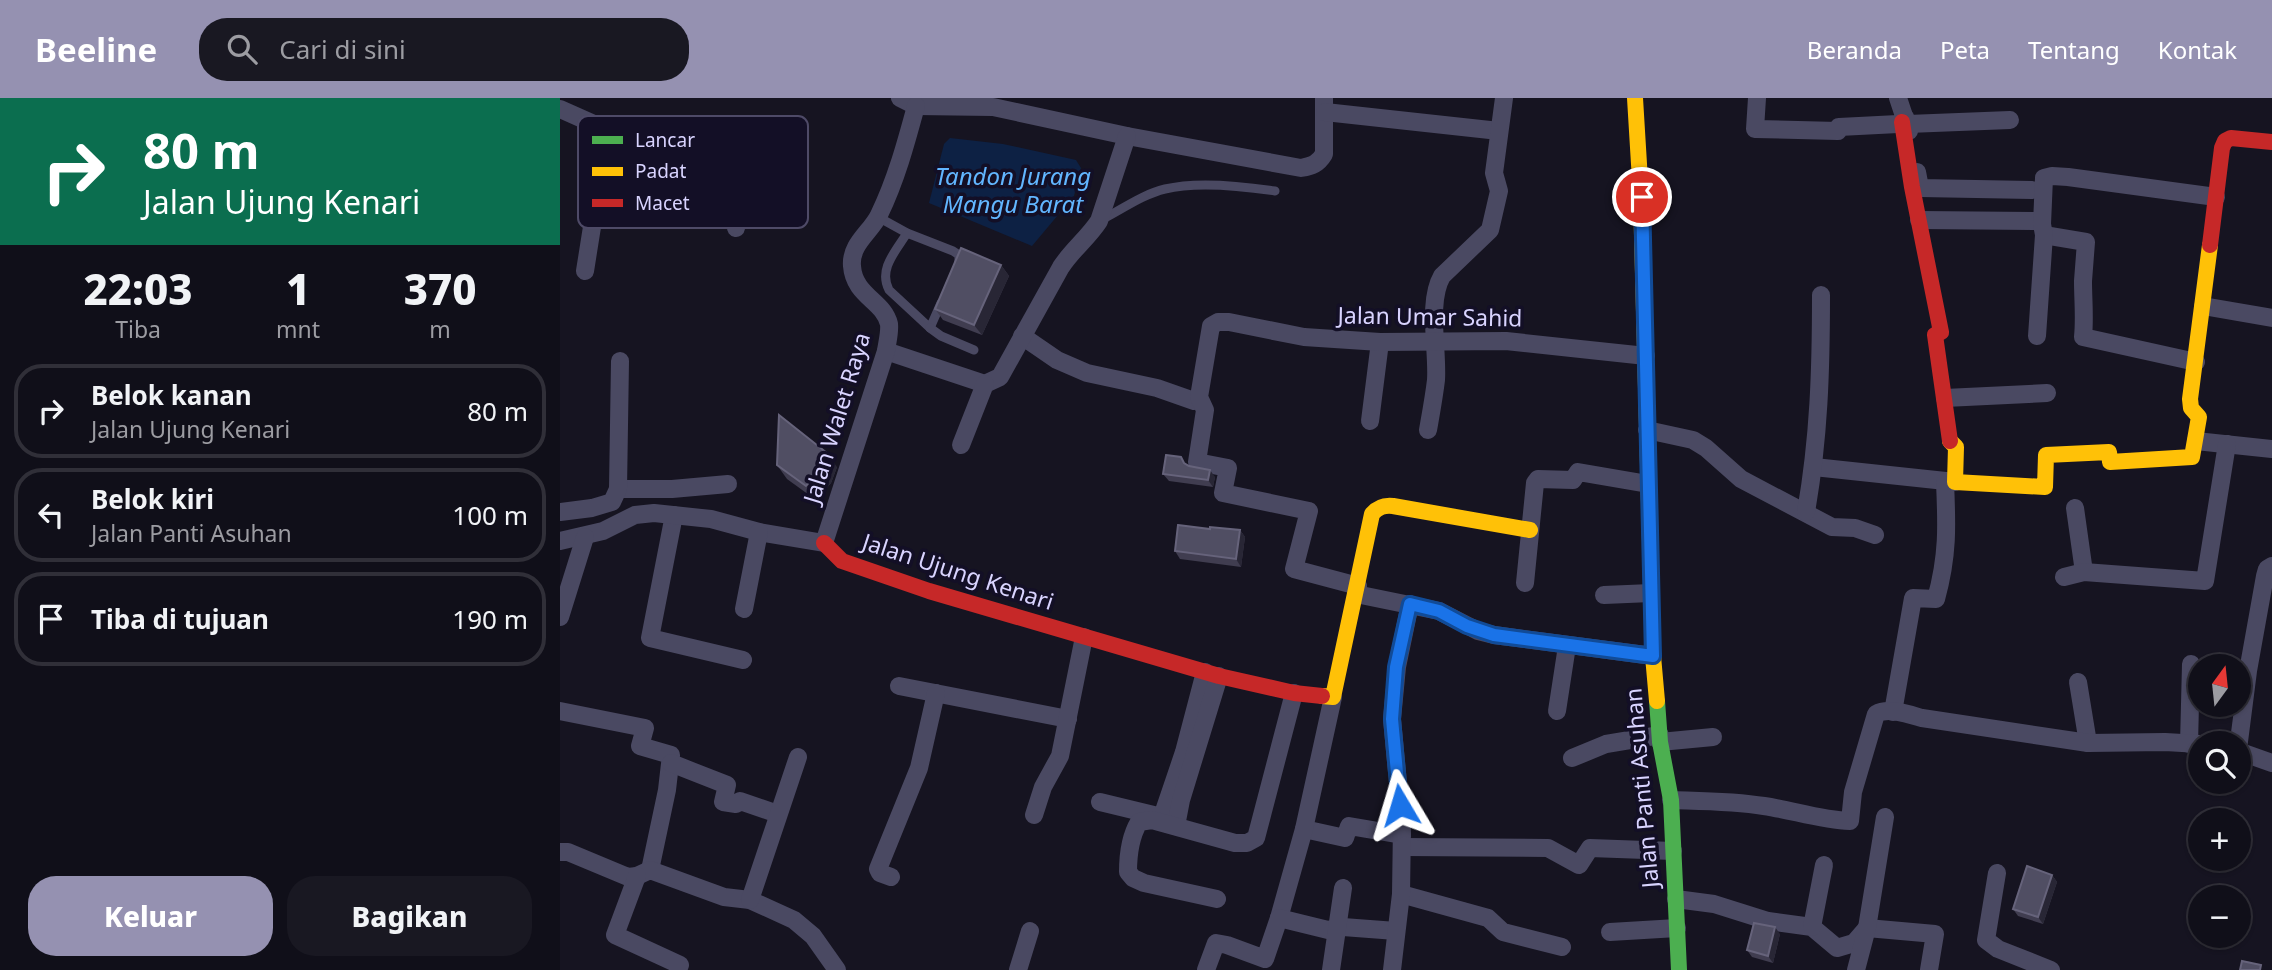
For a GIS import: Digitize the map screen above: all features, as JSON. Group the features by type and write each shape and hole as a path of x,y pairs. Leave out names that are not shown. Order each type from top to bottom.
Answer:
{"street":[{"path":"1428,430 1436,381 1435,301 1438,284 1442,276 1490,229 1499,191 1494,173 1504,98"},
{"name":"Jalan Panti Asuhan","path":"1635,98 1642,197 1653,656 1660,738 1671,800 1679,970"},
{"path":"1757,98 1755,128 1838,131 1839,127 1898,124 1905,121 2010,120"},
{"path":"1898,98 1920,188 2032,190"},
{"path":"907,102 994,103 1127,136 1301,168 1320,162 1324,154 1324,105 1499,131"},
{"name":"Jalan Walet Raya","path":"824,543 886,351 889,326 883,312 865,295 855,279 852,264 854,252 878,217 898,168 907,102"},
{"path":"560,109 578,117"},
{"path":"1893,712 1913,598 1936,599 1945,568 1950,482 1956,447 1950,444 1935,335 1941,332 1919,220 1905,121"},
{"path":"961,444 985,384 1000,377 1061,267 1100,221 1127,136"},
{"path":"1814,467 1950,482 2045,487 2046,455 2109,452 2110,462 2192,457 2199,417 2191,408 2190,399 2225,141 2231,138 2271,137"},
{"path":"2037,336 2044,178 2052,176 2216,197"},
{"path":"1919,220 2036,221 2043,229 2086,242 2083,285 2083,305 2086,311 2083,337 2196,362"},
{"path":"584,271 591,228"},
{"path":"1806,512 1814,467 1821,392 1821,295"},
{"path":"2203,306 2272,318"},
{"name":"Jalan Umar Sahid","path":"1199,397 1207,337 1211,326 1229,322 1304,337 1380,342 1506,341 1646,356"},
{"path":"1022,337 1056,360 1087,373 1157,388 1194,401 1199,397 1205,410 1197,462 1228,468 1223,492 1309,512 1294,569 1357,590 1439,611 1467,626 1494,635 1653,656"},
{"path":"1370,421 1380,342"},
{"path":"886,351 985,384"},
{"path":"560,541 603,531 617,506 620,360"},
{"path":"1945,398 2048,393"},
{"path":"1647,430 1693,440 1741,479 1832,527 1855,528 1875,535"},
{"path":"2196,441 2272,449"},
{"path":"2064,578 2084,572 2205,580 2227,444"},
{"path":"1525,583 1535,482 1538,479 1573,480 1578,472 1648,485"},
{"path":"560,512 617,506 672,489 728,484"},
{"path":"1206,970 1216,943 1227,944 1265,959 1304,829 1372,514 1382,505 1530,530"},
{"path":"617,506 635,515 654,513 711,519 759,532 824,543"},
{"path":"2075,509 2084,572"},
{"path":"674,515 650,638 743,660"},
{"path":"744,609 759,532"},
{"path":"560,617 585,537"},
{"name":"Jalan Ujung Kenari","path":"824,543 842,561 929,591 1212,674 1294,693 1333,697"},
{"path":"2240,731 2265,576 2267,569 2272,566"},
{"path":"1604,595 1651,593"},
{"path":"1392,970 1401,894 1402,841 1392,719 1396,667 1410,604"},
{"path":"1034,815 1043,787 1060,756 1084,637"},
{"path":"1557,711 1567,646"},
{"path":"1100,802 1162,817 1212,674"},
{"path":"1176,827 1212,674"},
{"path":"2078,682 2088,743"},
{"path":"900,686 1068,719"},
{"path":"891,877 880,873 878,869 919,768 936,693"},
{"path":"1217,899 1144,883 1133,878 1128,872 1128,858 1134,830 1139,822 1152,820 1235,843 1247,843 1255,838 1294,693"},
{"path":"560,711 645,728 640,746 671,755 667,790 643,873 615,935 680,965 678,970"},
{"path":"1671,800 1759,805 1850,821 1853,792 1876,714 1880,711 2088,743 2165,741 2188,743"},
{"path":"1572,758 1606,744 1660,738 1713,737"},
{"path":"2251,755 2272,763"},
{"path":"750,900 798,757"},
{"path":"670,763 727,785 723,802 736,804 740,801 778,814"},
{"path":"1856,970 1867,928 1885,817"},
{"path":"1304,829 1345,838 1349,826 1402,841 1548,848 1579,865 1590,848 1673,851"},
{"path":"560,852 568,852 628,877 643,873 724,897 750,900 794,920 804,928 813,936 835,970"},
{"path":"1811,927 1824,865"},
{"path":"1997,873 1986,940 1998,949 2050,970"},
{"path":"1331,970 1343,888"},
{"path":"1401,894 1488,918 1503,932 1562,947"},
{"path":"1676,899 1714,904 1768,921 1811,927 1837,948 1854,943 1867,928"},
{"path":"1279,918 1328,930 1337,928 1396,931"},
{"path":"1610,932 1677,928"},
{"path":"1867,928 1935,934 1930,970"},
{"path":"1018,970 1030,931"}],"lane":[{"path":"1100,221 1150,194 1167,188 1230,185 1275,191"},
{"path":"878,217 907,233 953,251 959,256 960,262 955,273"},
{"path":"907,233 883,276 888,290 941,337 974,350"},
{"path":"930,328 945,295"},
{"path":"883,312 897,298"}],"water":[{"name":"Tandon Jurang Mangu Barat","path":"950,138 1003,144 1076,160 1081,168 1074,196 1032,246 929,203 944,144"}],"building":[{"path":"961,248 1001,265 974,325 935,309"},
{"path":"779,415 827,453 821,469 806,486 777,465"},
{"path":"1166,455 1181,457 1189,466 1210,470 1208,480 1163,474"},
{"path":"1178,525 1240,530 1236,559 1175,551"},
{"path":"2027,866 2052,875 2038,917 2013,909"},
{"path":"1754,923 1775,927 1768,956 1747,950"},
{"path":"2242,961 2261,965 2260,970 2240,970"}],"traffic: fast":[{"path":"1657,701 1660,742 1671,800 1679,970"}],"traffic: slow":[{"path":"1635,98 1641,197 1653,656 1657,701"},
{"path":"1950,441 1956,447 1955,482 2045,487 2046,455 2109,452 2110,462 2192,457 2199,417 2191,408 2190,399 2210,245"},
{"path":"1322,696 1333,697 1372,514 1377,510 1384,506 1393,506 1530,530"}],"traffic: jam":[{"path":"1902,122 1941,332 1935,335 1950,441"},
{"path":"2210,245 2225,141 2231,138 2272,142"},
{"path":"824,543 842,561 929,591 1219,676 1294,693 1322,696"}],"route":[{"path":"1400,805 1392,719 1396,667 1410,604 1439,611 1478,631 1494,635 1653,656 1642,197"}]}
